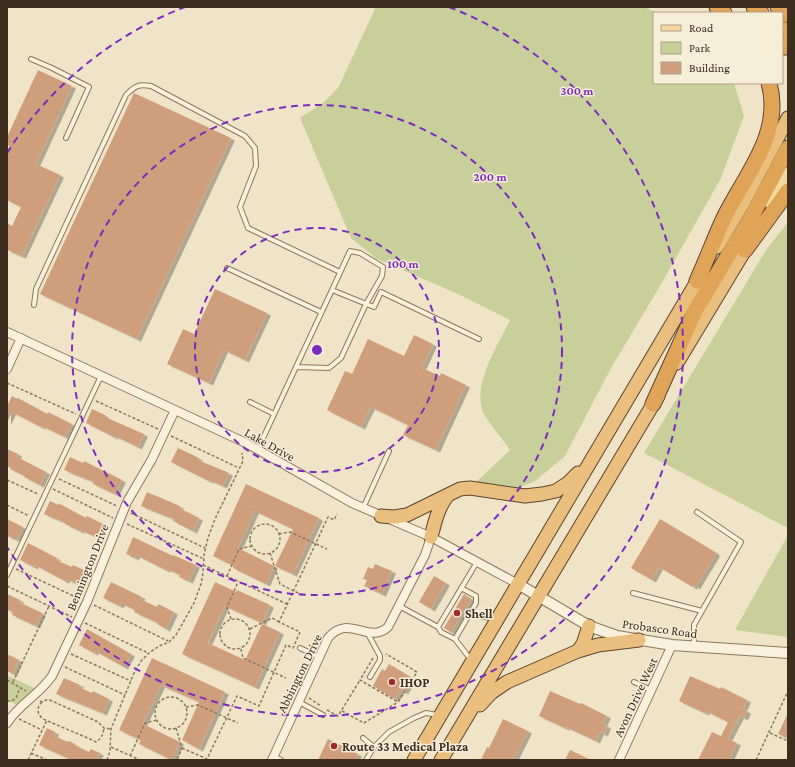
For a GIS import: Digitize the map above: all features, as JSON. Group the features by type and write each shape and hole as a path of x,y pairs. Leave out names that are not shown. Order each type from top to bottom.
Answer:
{"highway":[{"path":"778,7 788,15"},
{"path":"697,281 725,216 765,143 772,116 772,97 769,84"},
{"path":"414,760 742,205 788,118"},
{"path":"653,404 695,311 753,214 788,148"},
{"path":"441,760 745,250 788,191"},
{"path":"381,516 394,517 407,515 437,501 449,493 460,489 470,488 525,496 556,491 568,484 591,460"},
{"path":"431,537 437,514 443,501 449,493"},
{"path":"578,651 583,644 590,626"},
{"path":"448,748 479,706 491,693 507,682 578,651 598,645 639,640"}],"main road":[{"path":"745,250 788,174"}],"street":[{"name":"Lake Drive","path":"7,332 258,450 323,488 362,508 431,537 518,584"},
{"path":"7,369 21,338"},
{"name":"Bennington Drive","path":"9,719 45,686 52,676 87,602 127,502 152,459 175,410"},
{"name":"Abbington Drive","path":"272,758 328,638 332,633 346,627 367,632 378,633 384,631 392,623 425,555 431,537"},
{"name":"Probasco Road","path":"518,584 590,626 617,636 672,645 788,653"},
{"name":"Avon Drive West","path":"619,760 672,645"}],"lane":[{"path":"31,59 89,87 66,138"},
{"path":"34,305 36,289 126,95 141,84 151,86 245,136 256,148 256,166 240,207 248,228 340,272"},
{"path":"258,450 321,312 350,251 360,253 383,267 382,276 366,304 341,358 329,368 296,367"},
{"path":"227,268 321,312"},
{"path":"332,290 374,307 381,292 479,339"},
{"path":"7,575 101,376"},
{"path":"250,402 274,414"},
{"path":"362,508 389,450"},
{"path":"694,646 694,624 741,542 697,512"},
{"path":"438,627 478,562"},
{"path":"455,639 476,603 476,596 462,588"},
{"path":"633,593 702,611"},
{"path":"399,606 438,627 441,632 455,639 472,662"},
{"path":"470,614 498,619"},
{"path":"367,632 380,656 380,660 370,677"},
{"path":"300,648 319,657"},
{"path":"634,682 651,690"},
{"path":"299,702 323,715"},
{"path":"366,760 374,747 389,732 426,713 440,716"},
{"path":"363,738 374,747"},
{"path":"272,758 281,760"}],"path":[{"path":"7,383 82,417"},
{"path":"90,399 161,431"},
{"path":"169,435 239,468"},
{"path":"108,760 111,729 141,661 149,653 159,646 169,642 176,636 194,603 201,584 204,555 208,538 215,519 243,461 242,453"},
{"path":"7,480 44,497"},
{"path":"7,505 34,518"},
{"path":"278,622 328,517 334,520 338,514"},
{"path":"262,524 271,525 277,528 280,541 277,548 270,553 264,554 259,553 252,546 250,537 252,530 257,526 262,524"},
{"path":"279,534 290,532 327,549"},
{"path":"226,576 239,549 252,546"},
{"path":"270,553 280,584 304,596"},
{"path":"204,566 287,604"},
{"path":"231,619 227,607 238,582"},
{"path":"13,682 49,606"},
{"path":"182,748 207,759 237,696 259,706 286,645 293,648 300,632 272,618 249,629"},
{"path":"231,619 243,621 249,629 249,641 240,649 236,650 227,648 221,641 221,628 231,619"},
{"path":"240,649 243,658 286,678"},
{"path":"64,650 131,681"},
{"path":"341,710 364,724 398,702 417,672 385,653"},
{"path":"326,709 338,716 373,658"},
{"path":"58,664 125,695"},
{"path":"7,680 13,682 19,688 35,696 42,702"},
{"path":"360,680 398,702"},
{"path":"408,682 412,680"},
{"path":"7,701 12,701 16,698 19,688"},
{"path":"756,760 788,691"},
{"path":"170,697 180,700 186,707 186,718 184,722 176,728 167,728 159,724 157,720 156,710 161,701 165,698 170,697"},
{"path":"309,698 321,706"},
{"path":"104,728 103,735 96,742 47,720 39,715 37,710 42,702 50,700 98,722 104,728 111,729"},
{"path":"186,707 198,705 238,723"},
{"path":"9,719 42,730"},
{"path":"28,760 47,720"},
{"path":"130,756 145,723 157,720"},
{"path":"176,728 182,748 177,760"},
{"path":"769,733 788,741"},
{"path":"110,747 140,760"},
{"path":"31,753 47,760"}],"green space":[{"path":"376,7 643,7 656,12 653,12 653,84 734,84 744,116 721,178 660,286 611,368 565,456 534,482 520,487 474,484 510,450 483,413 480,399 481,387 488,364 510,320 458,294 377,259 351,238 300,118 323,103 338,88"},
{"path":"788,222 788,528 644,453 766,250"},
{"path":"788,535 788,637 735,630"},
{"path":"7,675 36,689 17,705 7,700"}],"building":[{"path":"38,70 72,86 36,164 60,175 22,256 7,250 7,223 12,226 21,207 7,200 7,154 10,146 7,145 7,137"},
{"path":"134,93 231,138 137,339 40,294"},
{"path":"215,289 267,313 245,360 224,350 209,383 167,364 183,329 194,334"},
{"path":"414,335 433,344 422,368 440,376 441,373 466,385 436,450 403,435 408,425 371,407 361,427 327,410 345,371 352,374 368,339 404,356"},
{"path":"12,396 47,414 48,412 72,424 65,437 12,412 7,423 7,406"},
{"path":"92,409 105,415 105,417 144,434 138,447 86,423"},
{"path":"178,448 199,458 198,460 229,473 223,486 209,481 171,462"},
{"path":"7,449 18,454 17,457 46,472 40,485 7,466"},
{"path":"70,457 83,463 84,461 122,480 115,494 93,484 94,482 64,470"},
{"path":"246,484 319,518 293,574 275,566 293,529 255,511 238,548 274,566 266,584 233,568 234,566 213,556"},
{"path":"147,492 180,506 179,508 199,518 193,531 173,521 174,519 141,506"},
{"path":"50,501 58,505 58,503 86,518 87,516 103,524 96,537 44,514"},
{"path":"7,519 23,527 17,540 7,536"},
{"path":"660,519 715,552 716,554 696,587 694,585 693,587 659,567 652,580 631,568"},
{"path":"133,537 196,565 189,581 179,577 180,575 167,569 166,570 136,555 135,558 126,554"},
{"path":"28,543 57,558 56,560 86,571 80,585 66,579 65,581 35,565 34,567 20,560"},
{"path":"375,564 392,571 382,594 364,586 367,580 363,579 368,567 373,569"},
{"path":"434,576 446,583 431,609 419,602"},
{"path":"111,582 142,597 140,599 157,607 158,604 174,612 166,629 157,624 158,623 134,612 135,610 121,603 120,606 103,598"},
{"path":"215,582 270,605 262,623 225,606 208,643 245,660 262,624 280,632 255,687 182,654"},
{"path":"7,594 20,600 19,602 42,613 36,626 12,615 13,612 7,610"},
{"name":"Shell","path":"464,594 471,599 451,632 444,628"},
{"path":"87,629 131,654 124,667 95,651 94,653 79,645"},
{"path":"7,654 19,660 13,674 7,671"},
{"path":"152,658 225,692 199,749 182,740 199,702 161,685 143,724 180,742 172,760 139,744 141,740 119,730"},
{"name":"IHOP","path":"389,664 409,676 406,680 410,682 404,692 401,690 395,699 373,686 382,669 385,671"},
{"path":"690,676 720,689 721,687 747,700 743,709 747,711 744,718 740,716 728,739 737,743 729,760 698,760 712,732 721,736 728,722 706,711 705,713 679,701"},
{"path":"64,678 80,685 79,687 92,693 93,691 109,699 103,713 56,694"},
{"path":"550,691 580,704 581,703 607,716 603,724 607,726 604,734 600,732 596,741 539,716"},
{"path":"788,713 788,738 778,734"},
{"path":"503,719 528,731 515,757 514,756 512,760 481,760 487,747 489,748"},
{"path":"47,728 55,732 54,736 68,742 69,741 89,752 91,749 100,753 96,760 72,760 39,745"},
{"name":"Route 33 Medical Plaza","path":"328,739 358,754 355,760 318,760"},
{"path":"570,750 591,760 565,760"}],"place":[{"name":"Shell","path":"457,613"},
{"name":"IHOP","path":"392,682"},
{"name":"Route 33 Medical Plaza","path":"334,746"}]}
